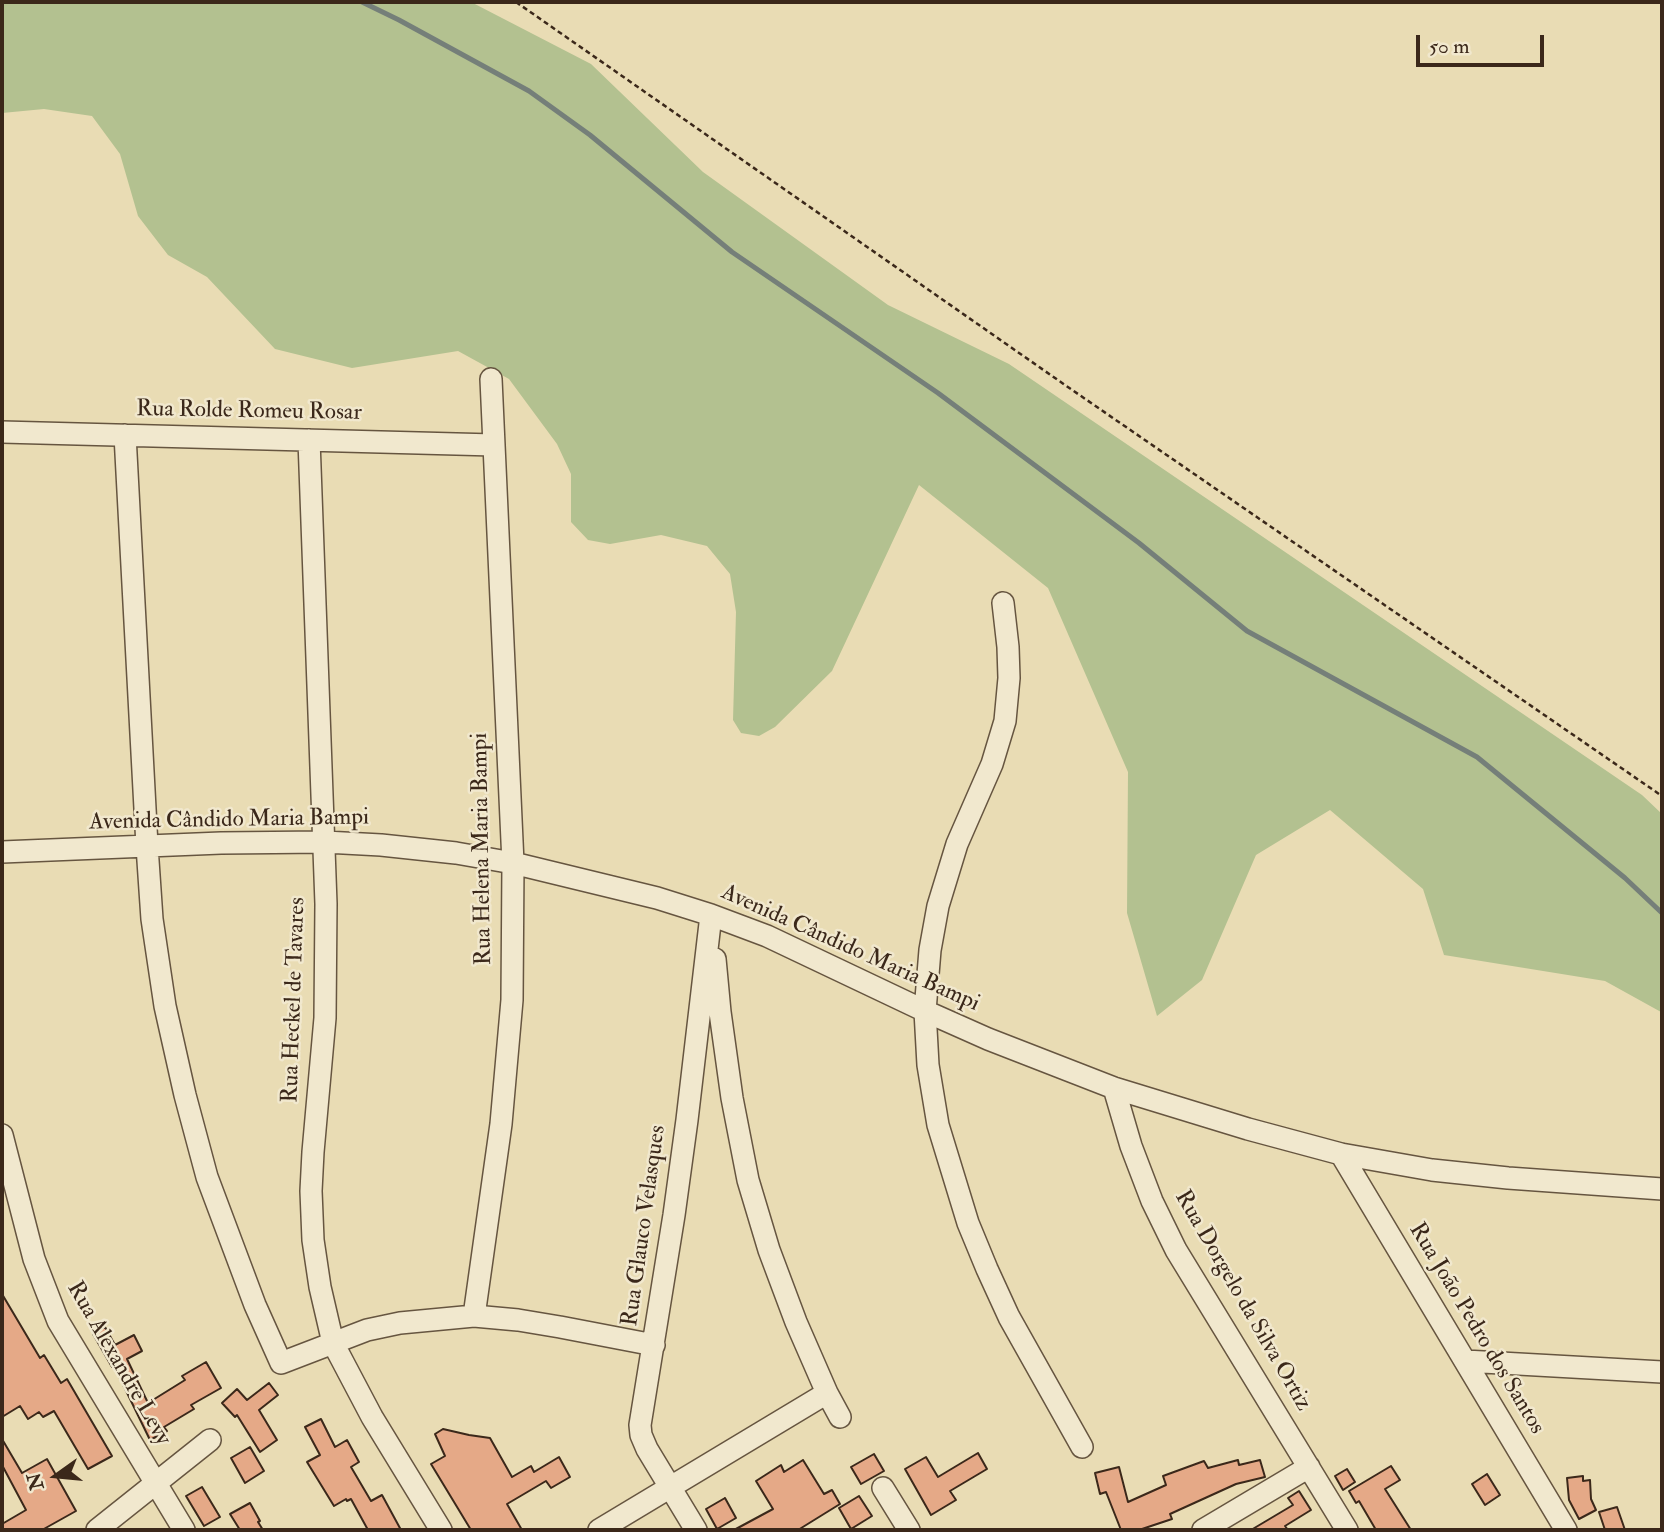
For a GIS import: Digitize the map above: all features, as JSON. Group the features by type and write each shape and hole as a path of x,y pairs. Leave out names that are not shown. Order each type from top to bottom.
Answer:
{"street":[{"name":"Rua Helena Maria Bampi","path":"474,1316 500,1137 512,1000 513,863 491,379"},
{"name":"Rua Rolde Romeu Rosar","path":"2,432 494,445"},
{"path":"125,435 152,919 165,1006 207,1177 246,1282 281,1363 367,1330 400,1323 474,1316 546,1324 654,1345"},
{"name":"Rua Heckel de Tavares","path":"309,440 326,927 325,1018 311,1192 313,1240 333,1343 372,1417 441,1530"},
{"path":"1003,603 1009,678 1005,721 992,764 957,844 938,906 930,950 925,1011 928,1065 938,1125 968,1223 1009,1317 1082,1447"},
{"name":"Avenida Cândido Maria Bampi","path":"2,852 324,842 381,845 513,863 657,898 711,915 767,936 988,1039 1114,1088 1174,1108 1341,1154 1432,1170 1662,1189"},
{"path":"711,915 732,1098 748,1180 769,1250 796,1322 840,1417"},
{"name":"Rua Glauco Velasques","path":"696,1530 647,1449 640,1425 685,1133 711,915"},
{"name":"Rua Dorgelo da Silva Ortiz","path":"1114,1088 1131,1146 1176,1250 1347,1530"},
{"name":"Rua Alexandre Levy","path":"2,1135 34,1259 58,1321 184,1530"},
{"name":"Rua João Pedro dos Santos","path":"1341,1154 1566,1530"},
{"path":"1465,1361 1662,1372"},
{"path":"599,1530 827,1393"},
{"path":"97,1530 210,1440"},
{"path":"1203,1530 1309,1467"},
{"path":"883,1488 909,1530"}],"path":[{"path":"516,2 1065,385 1662,796"}],"green space":[{"path":"2,2 471,2 591,64 703,172 888,305 1009,364 1642,795 1662,814 1662,1015 1605,981 1444,955 1423,889 1330,810 1256,855 1202,980 1157,1016 1127,913 1128,772 1048,588 919,485 832,671 775,727 759,736 741,733 733,720 736,612 730,574 707,546 661,535 610,544 588,540 571,522 571,474 557,444 509,379 458,351 352,368 275,349 207,277 168,255 138,216 120,154 92,116 44,109 2,113"}],"building":[{"path":"2,1294 40,1358 44,1355 61,1383 67,1379 112,1456 88,1469 54,1411 43,1417 39,1412 28,1419 20,1406 2,1417"},
{"path":"105,1327 115,1345 134,1335 142,1351 127,1359 148,1403 185,1380 182,1376 206,1362 221,1388 191,1405 194,1409 164,1427 167,1431 150,1440 114,1366 112,1367 93,1334"},
{"path":"269,1383 278,1395 259,1410 277,1440 260,1452 237,1415 235,1417 222,1403 237,1389 247,1400"},
{"path":"321,1419 335,1447 347,1440 359,1462 351,1467 371,1501 382,1495 401,1530 368,1530 351,1499 334,1506 307,1462 320,1455 305,1427"},
{"path":"443,1429 490,1438 512,1477 531,1466 534,1472 559,1457 570,1477 551,1488 546,1481 507,1504 522,1530 471,1530 431,1464 445,1456 435,1434"},
{"path":"2,1439 22,1473 47,1459 76,1511 42,1530 2,1530 2,1524 26,1510 2,1465"},
{"path":"250,1447 264,1471 245,1483 231,1458"},
{"path":"978,1453 987,1469 950,1491 956,1500 931,1515 905,1469 926,1457 938,1477"},
{"path":"874,1454 884,1471 861,1484 851,1467"},
{"path":"803,1460 824,1494 832,1490 840,1504 798,1530 734,1530 773,1509 756,1481 781,1465 784,1472"},
{"path":"1238,1460 1239,1465 1260,1460 1265,1477 1236,1484 1170,1514 1172,1519 1139,1530 1121,1530 1106,1492 1100,1494 1095,1473 1119,1467 1128,1502 1166,1485 1163,1476 1204,1461 1208,1468"},
{"path":"1391,1466 1400,1480 1385,1489 1411,1530 1376,1530 1359,1501 1356,1503 1349,1491"},
{"path":"1347,1469 1355,1482 1343,1490 1335,1476"},
{"path":"1487,1474 1500,1495 1485,1505 1472,1484"},
{"path":"1583,1476 1583,1481 1590,1480 1591,1499 1596,1510 1579,1519 1569,1500 1567,1478"},
{"path":"202,1487 220,1517 204,1526 186,1496"},
{"path":"1299,1491 1311,1510 1285,1526 1288,1530 1251,1530 1293,1505 1288,1498"},
{"path":"859,1496 872,1516 851,1529 839,1508"},
{"path":"725,1498 736,1518 717,1529 706,1509"},
{"path":"250,1503 263,1530 240,1530 230,1514"},
{"path":"1617,1507 1625,1530 1605,1530 1599,1512"}],"waterway":[{"path":"362,2 529,91 590,135 732,252 938,393 1139,543 1247,631 1477,757 1625,878 1662,913"}]}
